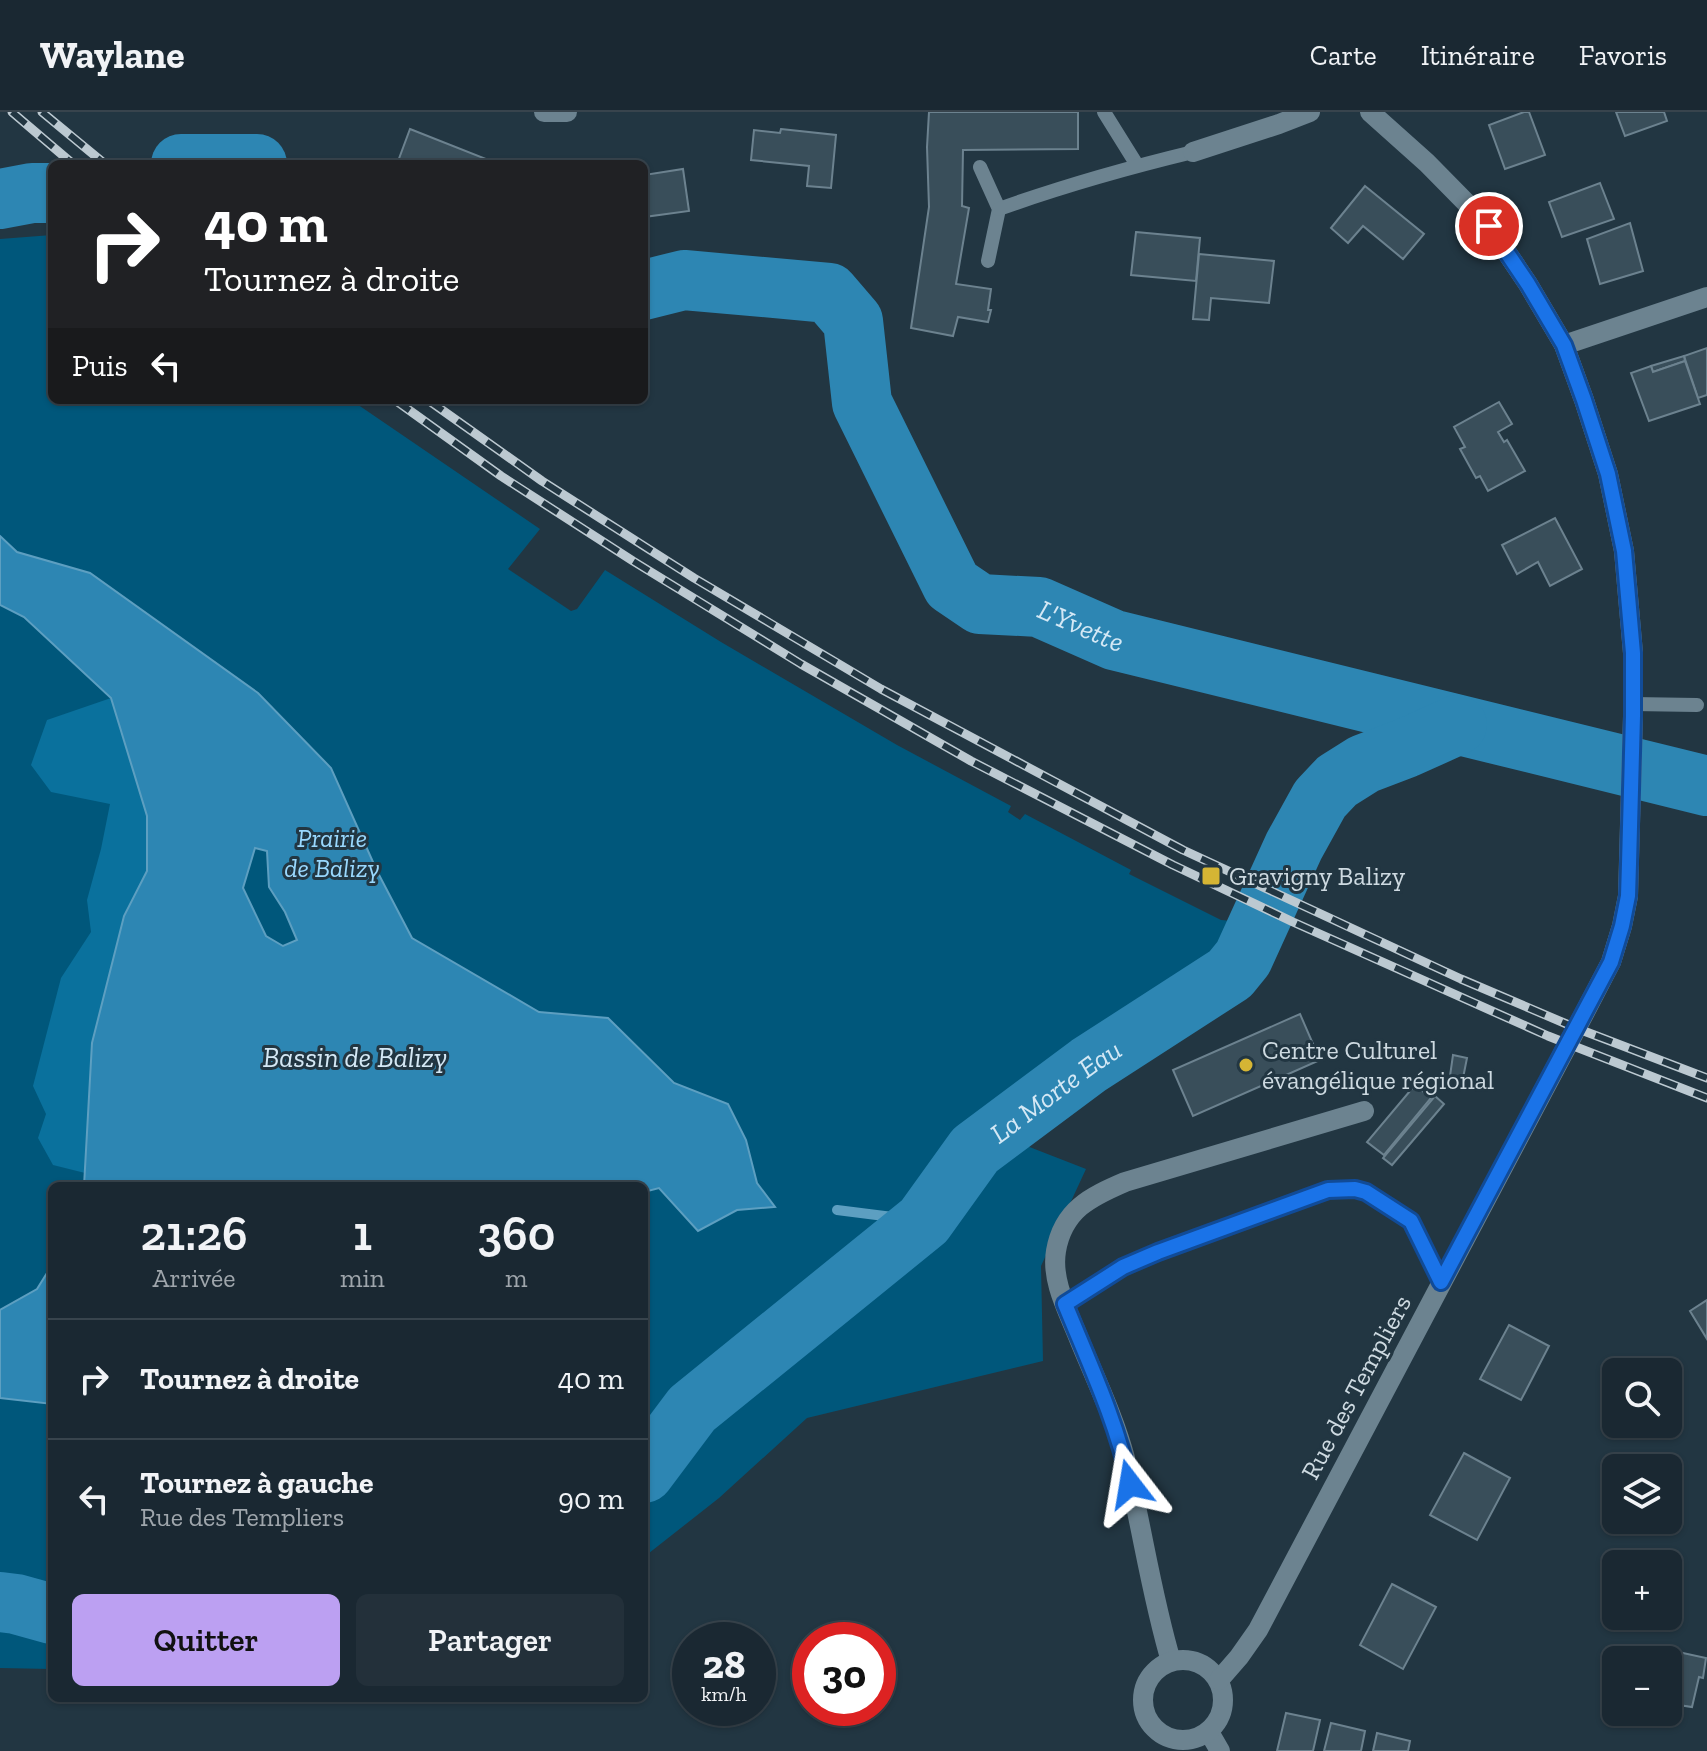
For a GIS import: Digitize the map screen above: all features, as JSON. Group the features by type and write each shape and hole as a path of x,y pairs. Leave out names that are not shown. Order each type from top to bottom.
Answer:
{"street":[{"path":"544,112 567,112"},
{"path":"1193,152 1310,112"},
{"name":"Rue des Templiers","path":"1219,1680 1258,1630 1611,962 1628,896 1633,653 1624,551 1608,474 1584,400 1564,345 1489,226 1427,163 1370,112"},
{"path":"1564,345 1707,297"},
{"path":"1171,1661 1158,1617 1124,1456 1055,1277 1055,1254 1060,1233 1079,1207 1125,1182 1364,1111"},
{"path":"1189,1660 1206,1666 1219,1680 1224,1698 1220,1716 1209,1732 1169,1745 1144,1710 1144,1690 1154,1672 1171,1661 1189,1660"},
{"path":"1209,1732 1220,1751"}],"lane":[{"path":"1104,112 1137,165"},
{"path":"999,209 1065,186 1193,152"},
{"path":"980,167 999,209 988,261"},
{"path":"1633,710 1697,705"},
{"path":"1065,1304 1123,1267 1328,1190 1355,1189 1366,1192 1411,1221 1441,1282"}],"green space":[{"name":"Prairie de Balizy","path":"48,235 48,404 357,404 540,529 508,569 571,611 577,609 605,570 897,745 1011,806 1008,812 1020,820 1025,814 1131,870 1129,874 1221,920 1233,921 1244,927 1224,961 1045,1073 976,1126 1086,1169 1041,1266 1043,1361 807,1418 719,1498 648,1554 648,1182 48,1182 48,1669 0,1668 0,239"}],"shaded area":[{"path":"111,698 147,816 147,871 124,916 92,1043 85,1173 53,1165 38,1138 46,1114 33,1086 61,978 91,932 87,900 110,804 51,792 31,765 47,720"}],"water":[{"name":"Bassin de Balizy","path":"0,536 17,552 90,573 258,693 331,768 377,871 412,938 539,1012 608,1018 674,1083 728,1104 746,1140 757,1183 775,1207 737,1210 698,1231 659,1188 648,1191 648,1182 84,1182 92,1043 124,916 147,871 147,816 111,698 24,617 0,605","holes":["255,848 267,851 269,887 285,912 297,940 283,946 266,936 243,888"]},
{"path":"48,1271 48,1404 0,1398 0,1310 37,1289"}],"building":[{"path":"929,112 1078,112 1078,149 963,150 962,206 969,208 956,284 991,289 988,310 991,310 988,322 958,317 953,336 911,328 929,207"},
{"path":"1529,112 1545,155 1505,169 1489,125"},
{"path":"1616,112 1664,112 1667,121 1625,136"},
{"path":"410,129 486,159 486,160 398,160"},
{"path":"781,129 836,135 831,188 807,186 809,166 751,160 754,130 780,133"},
{"path":"683,169 689,211 648,216 648,174"},
{"path":"1600,183 1614,219 1562,237 1549,202"},
{"path":"1365,186 1424,234 1403,259 1363,226 1348,243 1331,228"},
{"path":"1630,223 1643,271 1600,284 1587,239"},
{"path":"1136,232 1200,238 1196,281 1131,275"},
{"path":"1199,254 1274,261 1269,303 1211,298 1209,320 1193,319"},
{"path":"1707,348 1707,395 1698,398 1684,356"},
{"path":"1684,356 1685,361 1653,372 1651,366"},
{"path":"1685,361 1700,404 1649,421 1631,373 1651,366 1653,372"},
{"path":"1499,402 1512,424 1498,432 1504,442 1507,440 1525,471 1488,491 1480,476 1476,478 1460,449 1465,447 1454,427"},
{"path":"1555,518 1582,569 1550,586 1538,562 1517,574 1502,545"},
{"name":"Centre Culturel évangélique régional","path":"1300,1014 1320,1060 1193,1116 1173,1070"},
{"path":"1453,1055 1467,1058 1463,1078 1450,1076"},
{"path":"1415,1085 1431,1098 1384,1155 1367,1142"},
{"path":"1435,1096 1444,1104 1392,1165 1383,1158"},
{"path":"1707,1300 1707,1339 1690,1311"},
{"path":"1509,1325 1549,1346 1521,1400 1480,1379"},
{"path":"1464,1453 1510,1478 1477,1540 1430,1515"},
{"path":"1392,1584 1436,1607 1403,1669 1360,1645"},
{"path":"1682,1653 1706,1658 1703,1678 1699,1677 1692,1707 1682,1706"},
{"path":"1286,1713 1320,1720 1313,1751 1277,1751"},
{"path":"1331,1723 1365,1731 1361,1751 1324,1751"},
{"path":"1377,1733 1410,1741 1408,1751 1373,1751"}],"waterway":[{"name":"L'Yvette","path":"0,199 48,193"},
{"name":"L'Yvette","path":"648,289 684,280 829,293 853,321 862,403 952,585 980,604 1039,607 1114,640 1707,786"},
{"name":"La Morte Eau","path":"648,1468 692,1409 924,1221 975,1150 1089,1065 1230,974 1243,958 1294,846 1320,799 1337,781 1364,764 1457,725"},
{"path":"837,1210 924,1221"},
{"name":"La Morte Eau","path":"0,1602 48,1613"}],"railway":[{"path":"12,112 68,160"},
{"path":"42,112 100,160"},
{"path":"401,404 501,476 633,561 801,664 971,761 1173,865 1293,922 1548,1036 1707,1098"},
{"path":"434,404 542,481 694,578 881,689 1183,850 1461,979 1576,1028 1707,1078"}],"place":[{"name":"Gravigny Balizy","path":"1211,876"},
{"name":"Centre Culturel évangélique régional","path":"1246,1065"}],"route":[{"path":"1130,1484 1108,1408 1065,1304 1123,1267 1328,1190 1355,1189 1366,1192 1411,1221 1441,1282 1611,962 1622,926 1628,896 1633,716 1633,653 1624,551 1608,474 1564,345 1489,226"}]}
